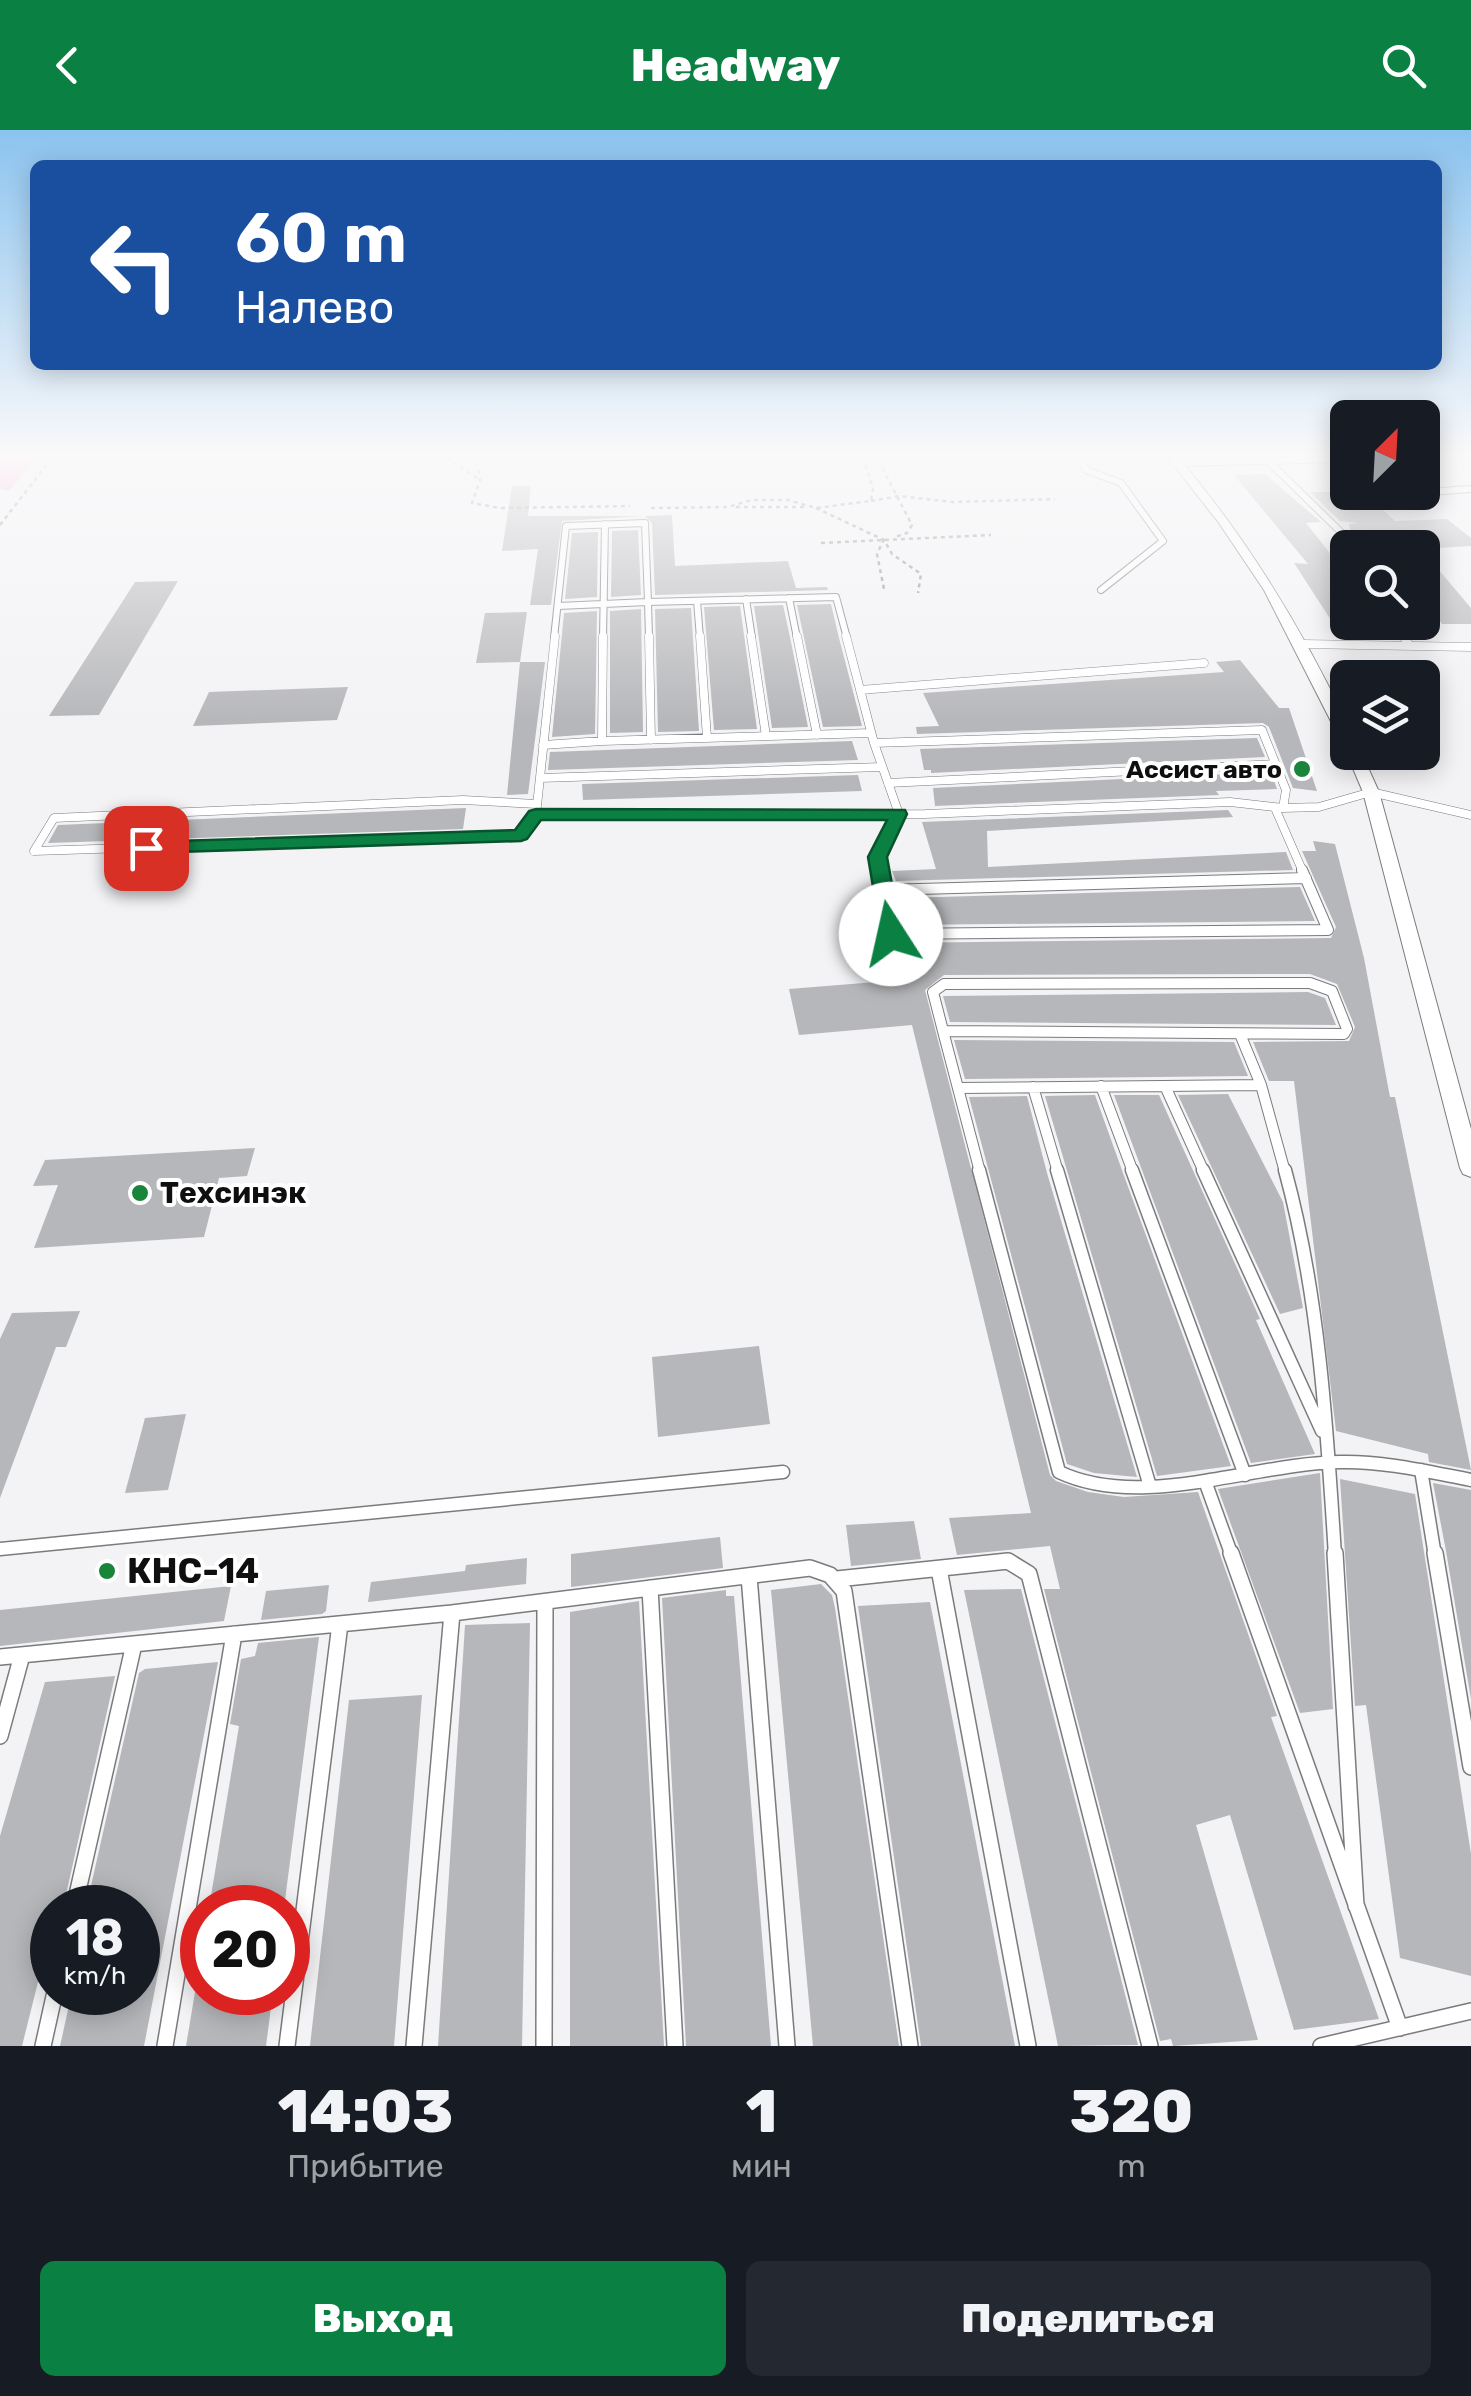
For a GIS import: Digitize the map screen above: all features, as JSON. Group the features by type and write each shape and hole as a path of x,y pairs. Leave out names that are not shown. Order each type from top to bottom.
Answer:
{"street":[{"path":"1237,543 1268,584 1304,644 1330,701"},
{"path":"1361,770 1371,792 1471,1168"}],"lane":[{"path":"564,543 536,809 521,835 34,852 54,818 464,800 536,809 898,814 1230,802 1279,808 1320,807 1371,792 1471,815"},
{"path":"602,741 606,543"},
{"path":"645,543 651,740"},
{"path":"1100,590 1160,543"},
{"path":"543,745 766,736 872,738 1262,730 1286,790 1279,808 1328,930 891,934 878,857 898,814 872,738 836,597 558,606"},
{"path":"789,598 816,735"},
{"path":"746,600 766,736"},
{"path":"697,601 707,738"},
{"path":"1406,640 1410,646"},
{"path":"1304,644 1471,647"},
{"path":"860,690 1204,664"},
{"path":"888,784 1276,764"},
{"path":"540,778 882,767"},
{"path":"884,890 1306,878"},
{"path":"943,1031 1344,1034 1347,1029 1332,991 1310,983 944,984 934,987 933,992 943,1031 1059,1472 1085,1486 1204,1481 1330,1464 1422,1470 1471,1480"},
{"path":"1240,1034 1262,1085 1304,1239 1330,1464 1356,1906"},
{"path":"958,1088 1262,1085"},
{"path":"1102,1086 1245,1475"},
{"path":"1165,1086 1327,1442"},
{"path":"1032,1087 1149,1483"},
{"path":"1422,1470 1471,1767"},
{"path":"0,1550 783,1472"},
{"path":"1204,1481 1400,2028"},
{"path":"837,1579 1008,1561 1029,1574 1150,2046"},
{"path":"0,1657 452,1613 810,1568 825,1571 837,1579 844,1591 910,2046"},
{"path":"938,1569 1028,2046"},
{"path":"749,1576 787,2046"},
{"path":"650,1588 675,2046"},
{"path":"544,2046 545,1602"},
{"path":"414,2046 452,1613"},
{"path":"287,2046 340,1624"},
{"path":"165,2046 234,1634"},
{"path":"79,1885 134,1644"},
{"path":"0,1736 22,1655"},
{"path":"1321,2046 1471,2010"},
{"path":"43,2046 50,2015"}],"path":[{"path":"882,543 877,554 884,589"},
{"path":"886,543 892,554 921,574 918,593"}],"building":[{"path":"503,543 559,543 551,605 530,605 538,549 502,551"},
{"path":"571,543 598,543 597,597 565,599"},
{"path":"612,543 639,543 641,595 611,597"},
{"path":"653,543 674,543 675,566 788,561 796,588 828,590 655,595"},
{"path":"1291,543 1322,543 1330,553 1330,618 1294,563 1308,564"},
{"path":"1440,543 1471,543 1440,548"},
{"path":"1440,571 1471,608 1471,624 1442,624"},
{"path":"178,581 99,715 49,716 135,582"},
{"path":"831,604 862,726 823,727 797,605"},
{"path":"783,605 808,727 772,728 754,606"},
{"path":"740,606 757,729 714,730 704,607"},
{"path":"691,608 699,731 658,732 655,609"},
{"path":"641,609 643,732 610,733 610,611"},
{"path":"597,611 595,734 552,737 564,613"},
{"path":"527,612 520,662 476,663 485,613"},
{"path":"1240,660 1279,708 1289,708 1317,791 1293,788 1269,727 1263,723 917,734 916,727 939,726 923,693 1224,672 1216,662"},
{"path":"520,662 545,662 528,794 507,795"},
{"path":"348,687 337,720 193,726 209,692"},
{"path":"1257,738 1265,757 931,773 924,770 920,749"},
{"path":"852,741 858,760 548,770 550,752"},
{"path":"1271,772 1277,789 1216,791 1219,795 935,806 933,788"},
{"path":"858,775 862,791 583,800 582,784"},
{"path":"466,808 463,829 48,843 58,825"},
{"path":"1228,810 1233,817 987,831 988,867 1286,852 1293,870 896,881 892,871 936,869 922,822"},
{"path":"1313,841 1335,844 1364,958 1471,1470 1429,1462 1428,1454 1336,1431 1294,1081 1269,1081 1253,1042 1349,1041 1355,1027 1337,984 1310,974 944,975 925,990 1050,1475 1056,1481 1088,1492 1124,1497 1198,1492 1277,1716 1271,1717 1379,2019 1294,2030 1230,1815 1196,1825 1258,2040 1173,2046 1171,2039 1160,2041 1044,1589 1060,1589 1050,1546 957,1555 949,1518 1031,1513 912,1025 799,1035 789,989 901,980 895,943 1331,938 1336,927 1302,851 1316,851"},
{"path":"1300,887 1315,921 901,925 895,902 905,902 904,898"},
{"path":"1308,992 1325,998 1336,1025 950,1022 943,996"},
{"path":"954,1040 1234,1042 1248,1076 965,1079"},
{"path":"1228,1094 1283,1202 1303,1308 1280,1314 1178,1095"},
{"path":"1095,1095 1231,1466 1157,1476 1045,1096"},
{"path":"1114,1095 1159,1095 1260,1319 1256,1320 1315,1454 1251,1463"},
{"path":"1027,1096 1137,1477 1094,1473 1067,1464 969,1097"},
{"path":"255,1148 247,1176 219,1178 204,1237 34,1248 58,1185 33,1186 45,1160"},
{"path":"80,1311 66,1347 56,1347 0,1498 0,1339 12,1313"},
{"path":"759,1346 770,1424 658,1437 652,1357"},
{"path":"186,1414 168,1490 125,1493 145,1418"},
{"path":"1320,1473 1333,1709 1300,1713 1218,1489"},
{"path":"1340,1479 1415,1494 1471,1854 1471,1976 1400,1958 1366,1705 1355,1706"},
{"path":"1433,1483 1471,1490 1471,1699 1446,1551"},
{"path":"914,1521 921,1559 851,1566 846,1525"},
{"path":"720,1537 723,1568 571,1587 571,1554"},
{"path":"527,1558 526,1584 368,1602 371,1582 465,1571 466,1565"},
{"path":"821,1584 832,1595 835,1608 899,2046 813,2046 771,1590"},
{"path":"329,1585 326,1611 322,1614 261,1620 266,1591"},
{"path":"231,1586 224,1621 0,1646 0,1610"},
{"path":"1021,1589 1138,2045 1058,2046 964,1590"},
{"path":"726,1590 726,1596 734,1596 771,2046 686,2046 662,1598"},
{"path":"639,1601 664,2046 570,2046 570,1612"},
{"path":"930,1602 1015,2046 921,2046 858,1606"},
{"path":"530,1623 522,2046 438,2046 465,1625"},
{"path":"319,1637 287,1885 213,1885 239,1726 230,1724 241,1659 255,1656 258,1643"},
{"path":"218,1662 160,1963 160,1885 91,1885 139,1673 145,1669"},
{"path":"115,1676 68,1885 30,1885 30,2014 22,2046 0,2046 0,1836 45,1682"},
{"path":"422,1695 394,2046 310,2046 349,1700"},
{"path":"67,2015 150,2015 144,2046 60,2046"},
{"path":"191,2015 270,2015 266,2046 186,2046"}],"place":[{"name":"Ассист авто","path":"1302,769"},
{"name":"Техсинэк","path":"140,1193"},
{"name":"КНС-14","path":"107,1571"}],"route":[{"path":"146,848 521,835 536,815 898,814 878,857 891,934"}]}
